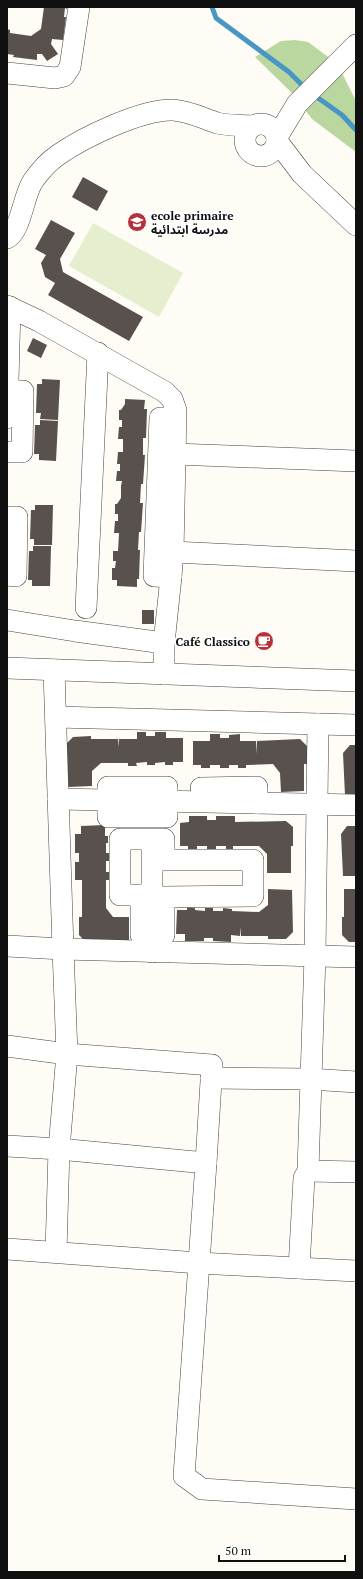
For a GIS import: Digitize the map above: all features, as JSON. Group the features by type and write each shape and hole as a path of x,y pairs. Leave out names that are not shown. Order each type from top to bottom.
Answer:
{"street":[{"path":"7,73 55,78 64,76 70,67 79,7"},
{"path":"263,138 356,44"},
{"path":"7,238 10,237 17,225 22,204 32,182 43,168 57,156 84,139 131,119 173,110 194,114 263,138 356,225"},
{"path":"7,418 9,307 98,353 166,392 172,399 176,410 173,552 172,577 164,643 164,674"},
{"path":"86,608 98,353"},
{"path":"7,452 22,452 23,399 23,392 8,391"},
{"path":"172,577 154,576 160,418 175,418"},
{"path":"175,454 356,461"},
{"path":"7,516 17,517 16,576 7,576"},
{"path":"173,552 356,561"},
{"path":"7,620 164,643"},
{"path":"7,668 356,681"},
{"path":"54,670 67,1054 59,1149 56,1252"},
{"path":"56,717 356,725"},
{"path":"316,850 318,724"},
{"path":"108,787 167,787 167,817 108,817 108,800 108,787"},
{"path":"167,801 196,802 196,788 257,787 257,803 356,805"},
{"path":"58,799 108,800"},
{"path":"120,839 164,839 164,860 253,860 253,896 164,897 164,935 152,944 141,935 141,895 120,895 120,839"},
{"path":"152,839 152,944"},
{"path":"302,850 330,850 329,942 315,949 301,942 302,850"},
{"path":"7,946 63,950 152,944 315,949 356,957"},
{"path":"299,1268 304,1178 308,1171 315,949"},
{"path":"7,1046 67,1054 212,1065 184,1476 202,1489 356,1499"},
{"path":"211,1078 310,1079 356,1082"},
{"path":"7,1146 59,1149 206,1164"},
{"path":"308,1171 356,1172"},
{"path":"7,1248 199,1264 356,1271"}],"green space":[{"path":"295,40 308,42 331,59 341,71 356,101 356,152 312,119 292,93 255,57 281,41"},
{"path":"93,223 183,273 159,317 69,266"}],"building":[{"path":"44,7 67,7 67,9 65,8 64,17 66,17 63,40 52,39 51,44 58,54 47,61 42,54 37,54 37,60 13,57 14,55 7,54 7,29 10,30 10,33 31,36 41,29"},
{"path":"83,177 108,191 97,211 72,197"},
{"path":"51,220 75,233 60,259 63,272 143,317 129,341 48,295 55,283 45,277 41,263 46,255 35,249"},
{"path":"33,338 47,345 41,358 27,351"},
{"path":"42,379 60,380 58,420 40,419 41,413 36,413 37,384 42,384"},
{"path":"125,399 145,400 144,409 147,409 146,438 143,438 143,455 145,455 143,484 141,484 140,503 143,503 141,532 139,532 139,579 137,579 137,587 117,586 117,580 112,580 112,568 115,568 116,561 113,561 113,551 118,551 119,533 114,533 115,521 118,521 118,514 115,514 115,504 117,504 121,498 122,481 116,481 117,471 120,471 120,464 117,464 118,452 123,452 123,439 118,439 119,427 122,427 122,420 119,420 119,410 121,410 125,404"},
{"path":"40,420 58,421 56,461 39,460 39,454 34,454 35,425 40,425"},
{"path":"35,505 53,505 52,545 34,545 34,539 30,539 31,510 35,510"},
{"path":"33,546 51,546 50,586 32,586 32,580 28,580 29,551 33,551"},
{"path":"142,610 154,610 154,624 142,624"},
{"path":"137,732 146,732 146,736 155,736 155,732 166,732 166,738 183,738 183,762 173,762 173,765 165,765 165,762 155,763 155,765 147,765 147,762 136,763 137,766 128,766 128,763 101,763 92,771 92,786 68,787 66,744 73,737 91,736 91,739 118,739 119,747 119,739 137,739"},
{"path":"210,734 220,734 220,738 229,738 229,735 240,734 240,741 256,741 257,754 257,741 300,739 307,746 307,764 304,764 304,791 281,792 280,773 273,764 246,765 246,768 238,768 238,765 229,765 229,768 220,768 220,765 210,765 210,768 201,768 201,765 193,765 193,741 210,741"},
{"path":"350,745 356,745 356,795 345,795 343,753"},
{"path":"189,816 207,816 207,820 216,820 216,816 235,816 235,822 286,821 293,827 291,873 267,873 267,854 259,846 233,846 233,849 226,849 226,846 216,846 216,849 207,849 207,846 197,846 197,849 188,849 188,846 180,846 180,823 189,822"},
{"path":"105,825 105,836 108,836 106,853 109,853 109,861 106,861 106,872 109,872 109,880 106,880 106,908 113,917 129,917 129,940 86,942 79,935 79,917 82,917 82,880 75,880 75,862 79,862 79,853 75,853 75,834 81,834 81,826"},
{"path":"347,826 356,826 356,876 343,876 341,834"},
{"path":"268,889 292,890 293,932 286,939 268,939 268,936 241,936 241,927 240,936 231,935 231,942 213,941 213,938 204,938 204,941 185,941 185,934 176,934 177,910 187,910 187,907 205,911 205,908 213,908 213,911 223,911 223,908 232,909 232,911 259,912 268,905"},
{"path":"344,889 356,889 356,942 349,942 342,935 342,917 344,917"}],"waterway":[{"path":"212,7 216,18 289,72 306,89"},
{"path":"314,95 342,115 356,130"}],"place":[{"name":"ecole primaire مدرسة ابتدائية","path":"137,222"},
{"name":"Café Classico","path":"264,641"}]}
